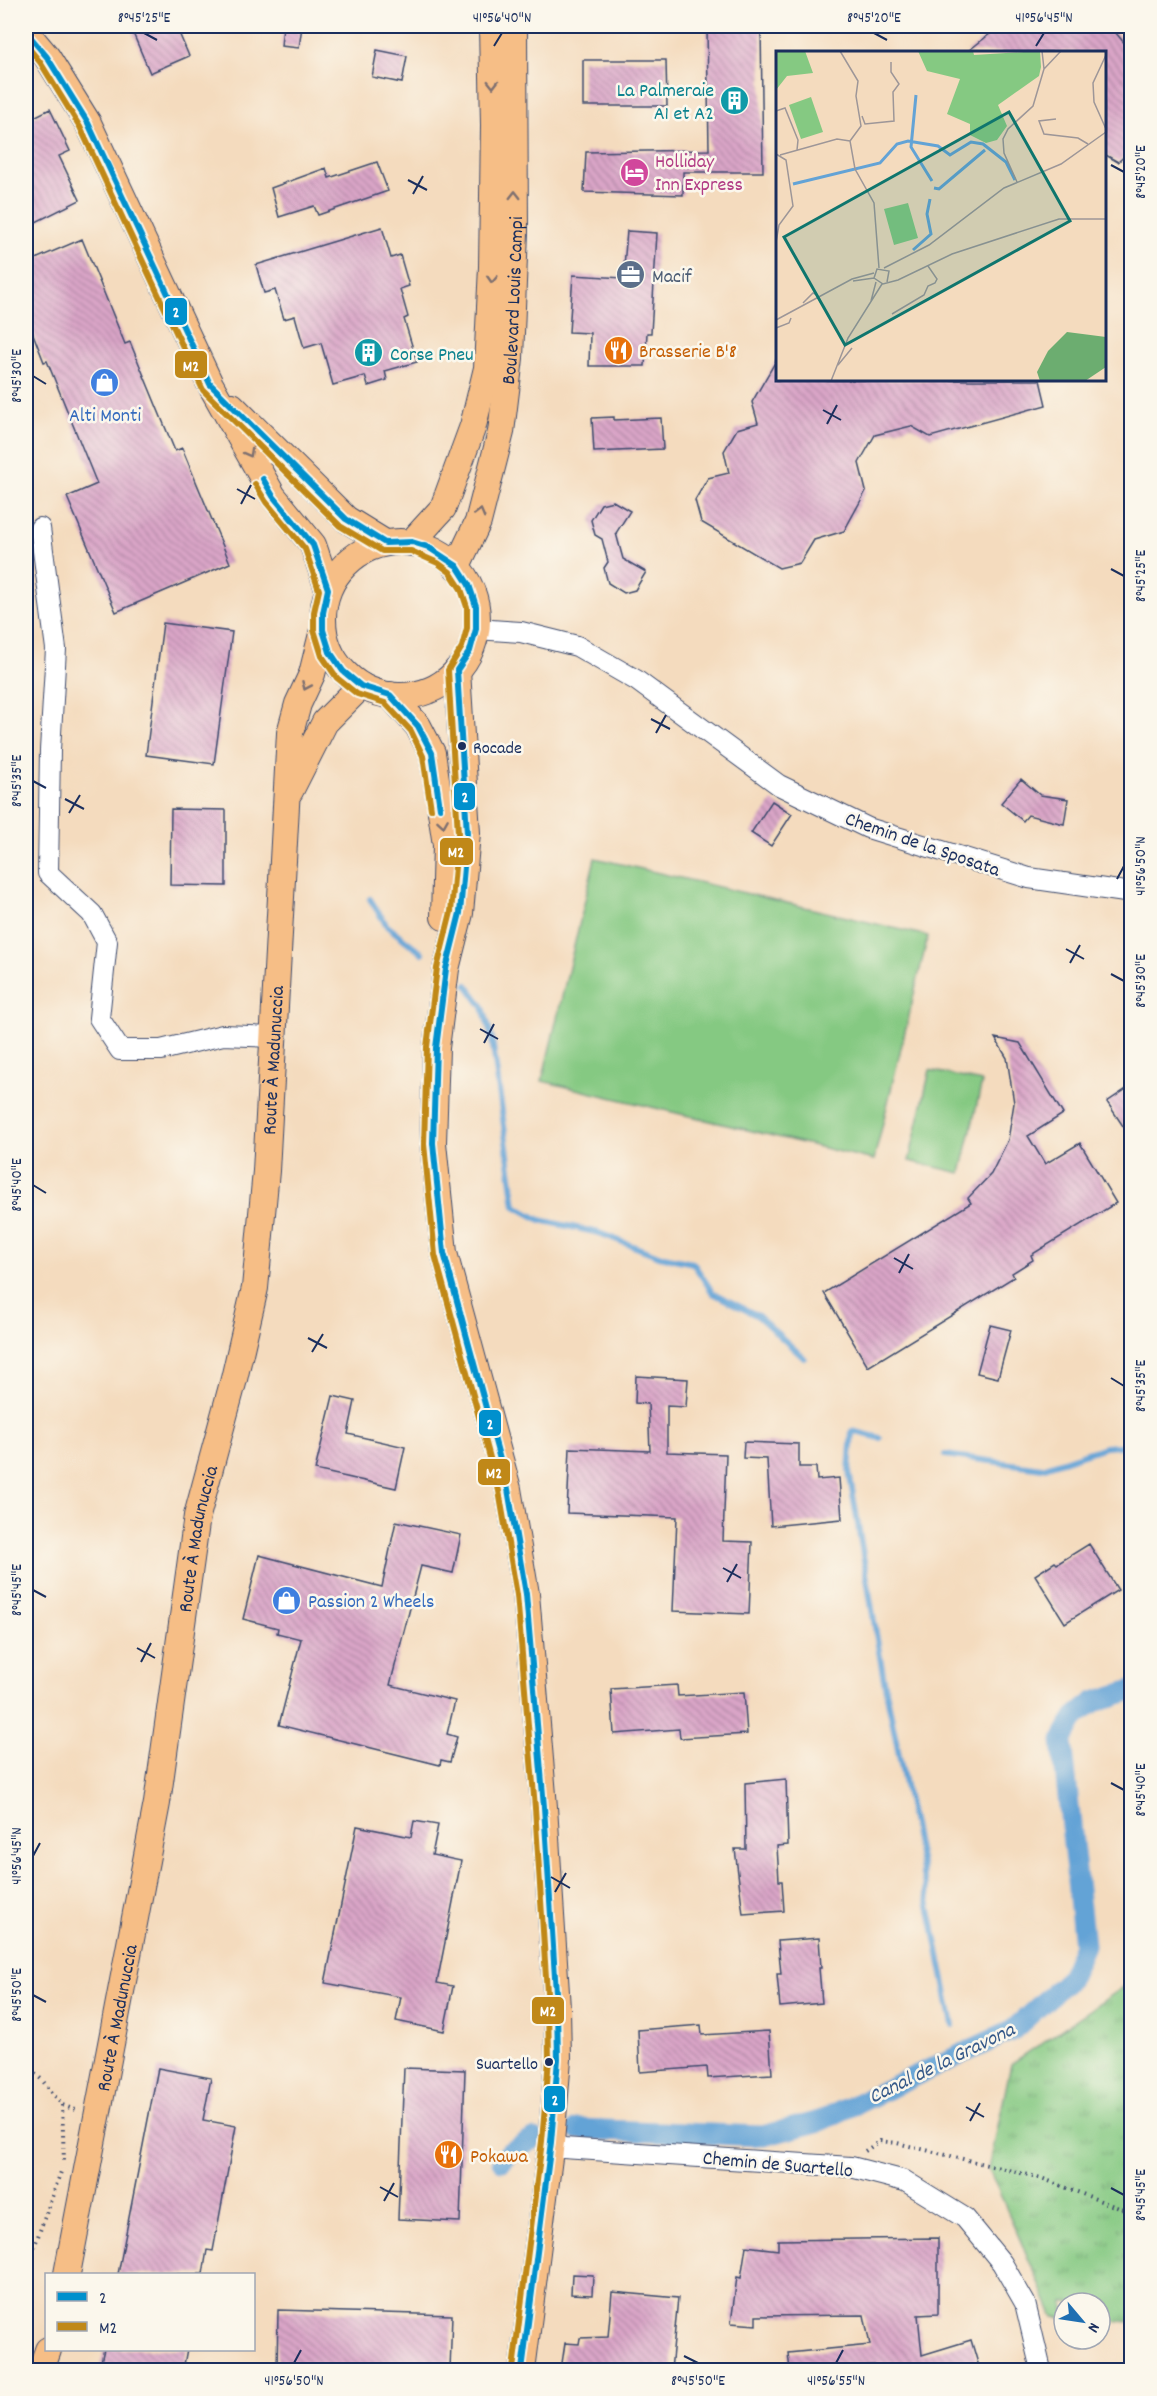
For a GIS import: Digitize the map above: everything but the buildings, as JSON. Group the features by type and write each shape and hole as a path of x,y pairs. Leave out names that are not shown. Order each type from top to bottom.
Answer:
{"main road":[{"name":"Boulevard Louis Campi","path":"412,542 443,508 473,426 487,368 492,267 494,126 492,26"},
{"name":"Boulevard Louis Campi","path":"457,566 478,522 498,443 510,358 515,232 514,26"},
{"path":"26,32 47,57 88,123 210,384 273,496 313,545 328,589"},
{"path":"210,384 346,519 385,543"},
{"path":"412,542 443,555 457,566 469,585 476,606 476,629 470,651 457,670 443,682 427,691 390,696 361,686 343,671 330,652 323,630 323,613 328,589 338,572 352,558 385,543 412,542"},
{"name":"Route À Madunuccia","path":"67,2273 99,2118 157,1803 197,1516 234,1379 255,1288 266,1171 290,733 298,705 312,674 323,630"},
{"path":"457,670 467,833 460,913 446,969 436,1048 433,1143 444,1253 508,1489 526,1594 544,1807 557,2008 558,2059 551,2142 522,2370"},
{"name":"Route À Madunuccia","path":"286,799 325,722 361,686"},
{"path":"390,696 418,726 432,753 446,845 444,913 446,969"},
{"path":"41,2370 47,2351"}],"street":[{"path":"40,528 56,649 50,750 48,873 92,914 107,942 99,1018 120,1050 161,1050 223,1035 273,1037"},
{"name":"Chemin de la Sposata","path":"476,629 521,632 577,646 636,680 779,785 868,828 1029,878 1131,893"},
{"name":"Chemin de Suartello","path":"551,2142 563,2148 850,2167 905,2181 965,2218 1002,2264 1024,2302 1041,2370"}],"path":[{"path":"942,26 957,34"},
{"path":"26,2066 42,2080 62,2105 99,2118"},
{"path":"26,2270 64,2164 62,2105"},
{"path":"850,2167 863,2152 880,2141 897,2143 1041,2178 1131,2213"}],"green space":[{"path":"595,858 928,936 874,1160 542,1081"},
{"path":"930,1070 982,1082 961,1173 909,1161"},
{"path":"1131,1982 1131,2322 1112,2321 1112,2291 1052,2291 1052,2312 989,2169 1011,2064"}],"waterway":[{"path":"370,899 387,926 422,953"},
{"path":"467,985 483,1007 492,1039 515,1206 540,1220 599,1233 659,1256 693,1263 713,1293 758,1316 804,1358"},
{"path":"880,1438 852,1431 849,1471 883,1675 953,2025"},
{"path":"945,1455 1042,1468 1105,1447 1132,1445"},
{"name":"Canal de la Gravona","path":"577,2129 763,2136 820,2121 1013,2030 1070,1978 1084,1945 1062,1741 1075,1717 1094,1702 1132,1690"},
{"name":"Canal de la Gravona","path":"502,2161 510,2152 534,2139"}],"transit line":[{"name":"2","path":"26,32 47,57 88,123 210,384 346,519 385,543 412,542 428,547 457,566 469,585 476,606 476,629 470,651 457,670 467,833 460,913 446,969 436,1048 433,1143 444,1253 508,1489 526,1594 544,1807 557,2008 558,2059 551,2142 522,2370"},
{"name":"M2","path":"26,45 40,62 80,127 203,390 340,526 382,551 411,551 438,563 450,572 461,589 467,607 467,628 462,647 448,670 458,833 451,912 437,968 427,1047 424,1144 435,1255 499,1491 517,1595 535,1808 548,2008 549,2059 542,2141 513,2369"},
{"name":"2","path":"263,479 273,496 313,545 328,589 323,613 323,630 330,652 343,671 361,686 390,695 418,726 432,753 440,808"},
{"name":"M2","path":"255,484 266,502 305,549 319,590 314,612 314,630 322,656 337,678 357,694 385,703 411,731 423,756 431,809"}],"place":[{"name":"La Palmeraie A1 et A2","path":"735,100"},
{"name":"Holliday Inn Express","path":"634,172"},
{"name":"Macif","path":"631,275"},
{"name":"Brasserie B'8","path":"618,350"},
{"name":"Corse Pneu","path":"369,353"},
{"name":"Alti Monti","path":"105,383"},
{"name":"Rocade","path":"462,746"},
{"name":"Passion 2 Wheels","path":"287,1600"},
{"name":"Suartello","path":"549,2062"},
{"name":"Pokawa","path":"449,2155"}]}
